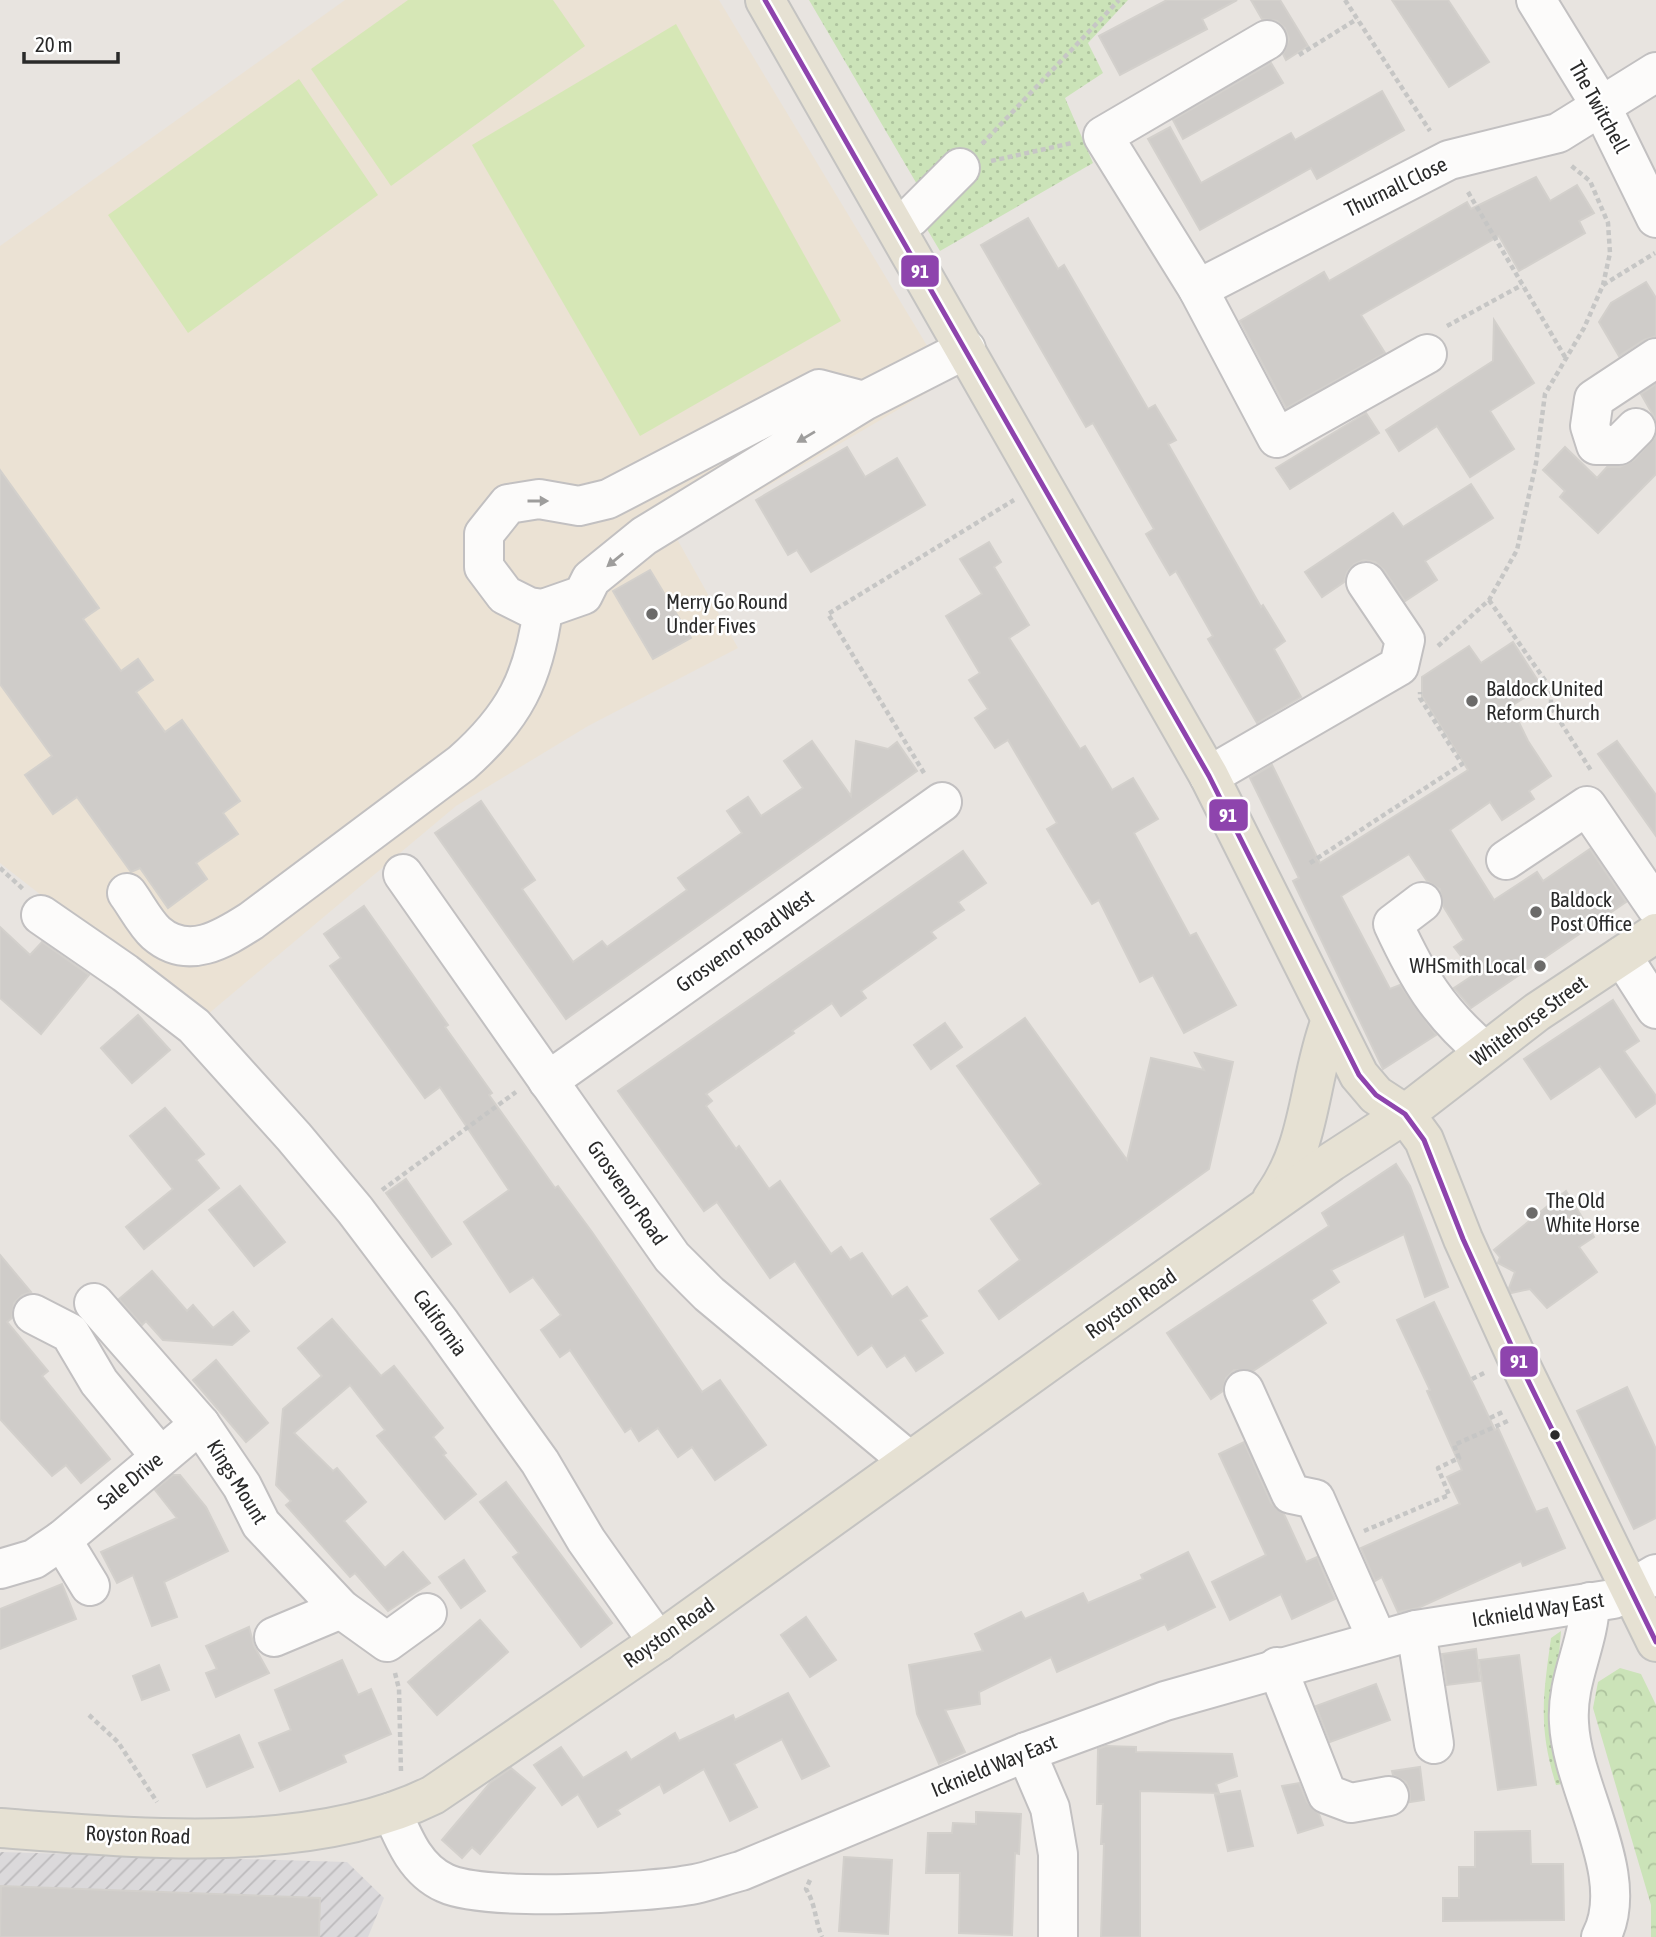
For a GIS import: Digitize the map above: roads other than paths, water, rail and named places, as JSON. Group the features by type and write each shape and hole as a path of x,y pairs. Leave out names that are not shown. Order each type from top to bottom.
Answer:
{"main road":[{"path":"765,0 1209,776 1359,1075 1376,1095 1405,1114 1424,1140 1463,1239 1517,1358 1643,1581 1656,1642"},
{"name":"Whitehorse Street","path":"1405,1114 1483,1051 1656,933"},
{"name":"Royston Road","path":"1261,1213 1287,1179 1303,1136 1321,1047 1331,1020"},
{"name":"Royston Road","path":"0,1828 166,1837 279,1835 315,1830 400,1810 475,1768 658,1642 908,1460 1331,1162 1405,1114"}],"street":[{"name":"The Twitchell","path":"1536,0 1601,106 1656,218"},
{"path":"1267,40 1102,136 1198,289 1277,438 1427,354"},
{"name":"Thurnall Close","path":"1198,289 1449,160 1549,136 1656,72"},
{"path":"896,226 911,217 960,168"},
{"path":"864,401 819,389 608,499 579,506 539,499 509,504 484,534 484,567 505,596 528,607 543,609 583,595 591,579 645,536 864,401 966,349"},
{"path":"1636,428 1619,445 1596,445 1590,426 1594,399 1656,358"},
{"path":"1209,776 1409,665 1405,640 1366,582"},
{"path":"127,893 156,933 187,946 219,942 251,921 492,737 512,711 539,639 543,609"},
{"name":"Grosvenor Road West","path":"545,1077 942,802"},
{"path":"1506,860 1587,806 1656,907"},
{"name":"Grosvenor Road","path":"403,874 672,1257 709,1294 908,1460"},
{"path":"1422,902 1393,923 1418,978 1455,1027 1483,1051"},
{"name":"California","path":"41,915 125,973 194,1026 355,1210 540,1462 586,1540 658,1642"},
{"path":"1622,956 1656,1009"},
{"name":"Kings Mount","path":"94,1303 200,1424 242,1486 261,1524 341,1609 387,1642 427,1613"},
{"path":"33,1314 70,1333 99,1382 160,1456"},
{"path":"1244,1390 1291,1494 1315,1499 1377,1639"},
{"name":"Sale Drive","path":"0,1569 34,1559 62,1540 200,1424"},
{"path":"62,1540 90,1586"},
{"name":"Icknield Way East","path":"400,1810 411,1853 427,1871 445,1884 481,1892 606,1892 697,1884 741,1871 1026,1752 1165,1701 1277,1667 1416,1630 1613,1599 1643,1581"},
{"path":"1590,1602 1588,1627 1571,1681 1569,1713 1580,1783 1610,1876 1610,1908 1601,1937"},
{"path":"274,1637 341,1609"},
{"path":"1416,1630 1434,1744"},
{"path":"1277,1667 1327,1794 1351,1803 1390,1796"},
{"path":"1026,1752 1050,1808 1058,1854 1058,1937"}],"place":[{"name":"Merry Go Round Under Fives","path":"652,614"},
{"name":"Baldock United Reform Church","path":"1472,701"},
{"name":"Baldock Post Office","path":"1536,912"},
{"name":"WHSmith Local","path":"1540,966"},
{"name":"The Old White Horse","path":"1532,1213"}]}
